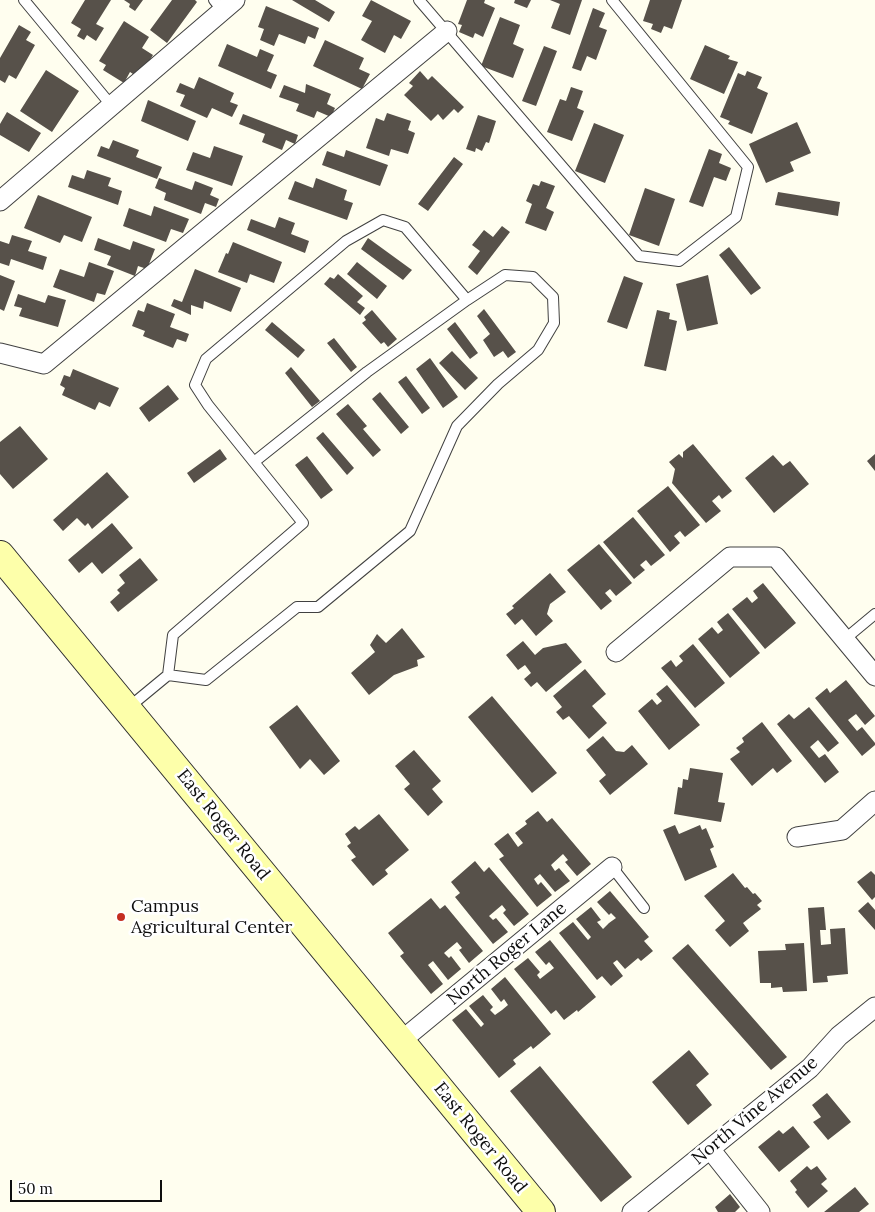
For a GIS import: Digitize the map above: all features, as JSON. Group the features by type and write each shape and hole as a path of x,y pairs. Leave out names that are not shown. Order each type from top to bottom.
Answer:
{"street":[{"path":"0,201 224,4"},
{"path":"0,353 44,364 447,31"},
{"name":"East Roger Road","path":"0,555 541,1212"},
{"path":"616,652 730,557 776,557 875,676"},
{"path":"797,838 842,830 875,801"},
{"name":"North Roger Lane","path":"401,1041 612,867"},
{"name":"North Vine Avenue","path":"632,1212 810,1068 839,1036 875,1007"},
{"path":"710,1149 760,1212"}],"lane":[{"path":"24,0 111,105"},
{"path":"419,0 639,256 679,261 736,217 748,167 612,0"},
{"path":"127,709 168,675 173,635 303,523 208,405 195,385 206,359 346,241 383,220 405,227 466,300"},
{"path":"168,675 206,680 297,608 318,607 410,531 457,426 498,384 538,350 554,324 553,297 533,276 506,275 466,300 367,372 254,462"},
{"path":"845,639 875,614"},
{"path":"612,867 644,908"}],"building":[{"path":"85,0 111,0 96,24 104,28 96,41 87,35 84,40 77,36 81,29 71,23"},
{"path":"124,0 143,0 135,11"},
{"path":"172,0 195,0 197,2 167,43 150,30"},
{"path":"292,0 315,0 335,12 329,22"},
{"path":"371,0 411,21 401,39 394,35 385,53 361,40 372,21 362,16"},
{"path":"467,0 485,0 484,3 495,8 483,37 475,33 473,38 459,32 462,25 458,24"},
{"path":"515,0 531,0 527,8 514,3"},
{"path":"550,0 582,0 570,35 551,28 560,4"},
{"path":"650,0 682,0 672,29 664,26 661,33 651,29 653,24 643,21"},
{"path":"266,6 319,28 315,39 308,36 305,44 279,34 274,46 260,40 264,29 258,27"},
{"path":"593,8 605,13 599,27 607,30 596,60 587,56 581,71 572,68"},
{"path":"500,17 520,25 513,44 524,49 513,78 481,66"},
{"path":"124,21 149,37 142,48 153,55 139,78 130,72 124,83 103,70 106,65 99,61"},
{"path":"19,25 31,32 26,40 35,45 16,79 9,75 5,83 0,80 0,58"},
{"path":"325,40 364,58 359,69 370,74 362,89 313,66"},
{"path":"227,44 257,57 260,49 274,55 267,71 277,75 271,89 218,66"},
{"path":"705,45 730,56 728,59 738,62 724,94 690,79"},
{"path":"544,46 557,51 536,106 522,101"},
{"path":"46,70 79,91 52,132 20,111"},
{"path":"420,71 428,80 432,76 464,107 458,113 454,109 443,120 438,114 431,121 404,95 413,86 409,83"},
{"path":"747,71 762,77 757,88 768,93 752,134 728,124 730,121 720,117 738,73 745,76"},
{"path":"199,77 234,93 230,102 238,105 232,117 212,108 207,118 180,106 185,95 176,92 180,83 194,89"},
{"path":"306,84 331,94 327,104 335,108 331,117 317,111 314,118 296,111 299,104 279,97 284,85 305,93"},
{"path":"571,87 583,91 577,108 584,111 572,141 547,132 560,99 566,101"},
{"path":"148,100 196,121 188,141 141,121"},
{"path":"7,112 41,133 29,152 0,135 0,124"},
{"path":"387,113 411,121 408,130 415,133 408,154 391,149 389,156 366,148 376,118 384,121"},
{"path":"243,114 298,135 295,144 286,140 282,150 262,142 265,134 239,124"},
{"path":"478,115 496,121 489,143 486,142 482,151 476,148 475,152 466,149"},
{"path":"797,122 811,153 790,162 794,171 766,183 749,144"},
{"path":"594,123 624,135 605,183 575,171"},
{"path":"113,140 139,150 136,157 162,167 157,179 97,156 101,146 109,149"},
{"path":"214,146 243,156 232,186 186,170 193,152 210,158"},
{"path":"709,149 722,154 719,163 731,168 726,181 714,177 703,207 689,202"},
{"path":"346,150 388,165 380,186 322,165 327,151 344,157"},
{"path":"454,157 463,164 428,211 418,204"},
{"path":"87,170 111,178 108,186 122,191 118,205 68,187 72,175 84,179"},
{"path":"159,178 192,190 195,181 213,188 210,195 219,199 216,207 205,203 201,214 164,200 166,193 155,188"},
{"path":"316,178 347,190 344,200 353,203 347,220 288,199 295,181 313,188"},
{"path":"541,181 555,186 546,208 554,212 546,231 525,223 532,204 526,201 533,184 539,186"},
{"path":"645,188 675,199 659,246 629,235"},
{"path":"778,192 840,202 838,216 775,205"},
{"path":"38,195 92,217 82,242 64,235 60,243 24,228"},
{"path":"154,206 189,219 183,233 171,229 166,242 123,226 129,208 151,216"},
{"path":"279,217 295,223 291,234 309,241 305,253 247,230 251,219 275,228"},
{"path":"502,226 510,232 477,275 468,267 480,251 472,245 484,230 493,237"},
{"path":"12,235 32,241 28,251 47,257 43,270 11,259 9,266 0,263 0,241 9,244"},
{"path":"98,238 130,250 133,241 155,249 147,269 138,266 135,276 107,265 111,256 94,250"},
{"path":"368,238 412,270 403,280 361,249"},
{"path":"233,242 282,262 274,283 250,274 247,283 218,272"},
{"path":"729,247 761,288 751,295 719,255"},
{"path":"89,262 114,271 105,295 97,293 94,302 53,287 60,269 84,277"},
{"path":"357,262 387,286 377,299 347,274"},
{"path":"195,269 241,288 231,312 204,301 203,309 191,305 191,315 171,306 174,299 182,302"},
{"path":"338,274 363,296 357,302 365,308 360,315 324,284 330,277 334,279"},
{"path":"0,275 15,281 4,311 0,309"},
{"path":"708,275 718,324 687,331 676,284"},
{"path":"624,276 643,283 627,329 607,322"},
{"path":"18,294 45,303 48,295 66,300 58,327 19,316 22,308 14,306"},
{"path":"147,303 175,314 170,327 189,334 186,342 177,339 173,348 143,336 145,331 132,326 138,310 144,312"},
{"path":"484,309 516,352 508,358 503,351 494,357 483,340 490,334 477,316"},
{"path":"372,310 397,339 388,347 384,342 381,344 362,323 366,320 364,317"},
{"path":"657,310 670,313 669,319 677,321 666,371 644,366"},
{"path":"272,322 305,350 298,358 265,330"},
{"path":"455,322 478,353 470,359 447,329"},
{"path":"334,338 357,367 351,372 327,343"},
{"path":"452,351 478,378 465,390 439,363"},
{"path":"430,358 458,397 443,408 416,369"},
{"path":"291,367 320,401 312,407 285,373"},
{"path":"73,369 119,388 110,407 99,402 95,410 62,395 65,388 60,385 64,375 70,377"},
{"path":"406,376 430,408 422,414 398,382"},
{"path":"168,385 179,399 149,422 139,408"},
{"path":"380,392 409,427 401,434 372,399"},
{"path":"348,404 367,426 363,429 381,450 373,457 336,414"},
{"path":"20,426 48,459 13,489 0,474 0,442"},
{"path":"323,432 354,468 347,475 316,438"},
{"path":"693,444 732,491 722,499 719,495 712,501 721,511 706,523 672,483 675,469 669,462 679,454 683,458 683,452"},
{"path":"220,449 227,459 194,483 187,473"},
{"path":"875,454 875,471 867,461"},
{"path":"773,455 783,466 790,461 809,484 774,513 745,478"},
{"path":"307,456 333,490 321,499 295,465"},
{"path":"107,472 129,497 92,529 88,523 85,526 77,518 63,531 53,520"},
{"path":"668,486 700,525 685,537 680,531 674,536 680,543 670,552 637,511"},
{"path":"633,517 665,555 651,566 646,560 640,565 645,570 634,579 603,542"},
{"path":"112,523 133,548 102,574 92,562 79,573 68,560"},
{"path":"599,544 632,583 616,596 610,589 605,593 612,601 601,610 567,570"},
{"path":"140,558 158,580 118,612 110,602 120,593 117,590 125,583 119,575"},
{"path":"550,573 566,592 550,604 547,614 553,621 536,636 522,619 515,625 506,614 514,608 512,606"},
{"path":"763,583 796,623 765,649 732,609 747,597 752,603 758,598 753,591"},
{"path":"728,613 760,653 730,678 698,639 712,627 718,634 723,630 717,622"},
{"path":"402,628 425,657 417,660 418,666 394,675 369,695 351,673 375,652 370,645 377,634 386,643"},
{"path":"523,641 535,655 543,648 566,643 582,662 546,692 537,682 531,687 524,679 531,673 525,665 518,670 506,655"},
{"path":"693,644 725,683 695,708 661,668 671,660 676,667 683,661 679,656"},
{"path":"585,669 606,694 592,706 607,723 589,739 569,716 563,720 556,712 562,707 553,696"},
{"path":"846,680 875,716 865,725 856,714 848,720 857,731 862,727 875,743 862,756 815,698 827,688 830,693"},
{"path":"667,685 700,725 669,750 638,711 652,699 657,705 662,701 656,694"},
{"path":"492,696 557,773 532,793 468,717"},
{"path":"297,705 340,761 324,775 310,759 300,769 269,727"},
{"path":"809,707 839,743 828,752 818,740 810,747 819,758 825,754 839,772 825,783 777,724 789,714 794,719"},
{"path":"762,722 792,761 777,773 773,768 752,786 730,759 740,752 736,748 744,742 742,738"},
{"path":"603,736 616,751 624,752 632,745 648,764 610,795 599,781 606,775 586,750"},
{"path":"414,750 441,781 432,789 443,802 428,816 404,789 410,784 395,766"},
{"path":"690,768 723,773 718,802 725,803 721,822 674,814 678,787 682,788 683,779 688,780"},
{"path":"538,811 547,822 552,818 591,864 577,876 565,862 568,860 563,854 551,865 555,871 559,868 570,881 555,892 540,874 534,879 538,885 541,882 552,895 537,907 499,859 504,856 494,844 508,833 518,847 523,843 515,833 527,824 525,821"},
{"path":"379,814 409,850 385,870 388,874 373,886 351,860 356,857 347,846 351,843 345,834 355,826 359,830"},
{"path":"675,825 679,834 700,825 702,830 706,828 714,847 710,849 717,867 685,881 663,830"},
{"path":"475,861 484,872 489,867 529,914 514,926 503,913 506,910 502,905 489,916 493,920 496,918 508,932 493,944 455,897 460,893 451,882"},
{"path":"871,871 875,875 875,897 872,900 857,882"},
{"path":"733,873 745,888 747,887 753,894 755,893 762,901 757,905 761,909 743,923 749,931 730,947 715,930 725,921 704,896"},
{"path":"610,891 649,937 644,941 653,951 641,961 638,958 625,969 617,960 613,963 623,976 611,986 602,976 597,980 559,933 573,922 588,940 591,937 576,919 591,907 601,920 597,922 603,929 616,918 611,913 609,915 597,902"},
{"path":"431,898 440,909 445,905 483,951 469,963 459,950 462,948 457,942 444,953 449,958 451,956 461,969 448,980 433,961 428,965 443,984 431,994 400,956 404,953 388,933"},
{"path":"868,902 875,910 875,930 858,911"},
{"path":"824,907 826,930 820,930 821,945 831,944 830,929 845,928 848,974 827,976 828,982 813,983 808,908"},
{"path":"550,940 596,997 578,1012 577,1010 564,1020 556,1010 551,1014 514,969 528,958 540,972 537,975 540,979 554,968 549,962 546,965 535,952"},
{"path":"804,943 807,991 783,992 782,987 771,988 771,983 760,983 758,951 786,950 785,944"},
{"path":"688,944 787,1057 771,1070 672,958"},
{"path":"505,977 551,1034 533,1049 531,1046 513,1060 516,1064 499,1078 452,1020 466,1009 481,1027 484,1024 469,1006 483,995 493,1007 490,1010 495,1015 502,1010 508,1005 504,999 501,1002 491,989"},
{"path":"689,1050 709,1074 696,1085 712,1105 688,1125 652,1082"},
{"path":"540,1066 632,1177 601,1202 510,1091"},
{"path":"827,1093 851,1122 828,1140 813,1122 821,1117 812,1105"},
{"path":"793,1126 810,1147 779,1172 758,1147 779,1130 783,1134"},
{"path":"807,1166 811,1170 817,1166 827,1179 821,1184 828,1191 808,1208 795,1192 797,1190 790,1181"},
{"path":"855,1187 869,1204 859,1212 824,1212"},
{"path":"730,1194 740,1207 735,1212 718,1212 715,1207"}],"place":[{"name":"Campus Agricultural Center","path":"121,917"}]}
